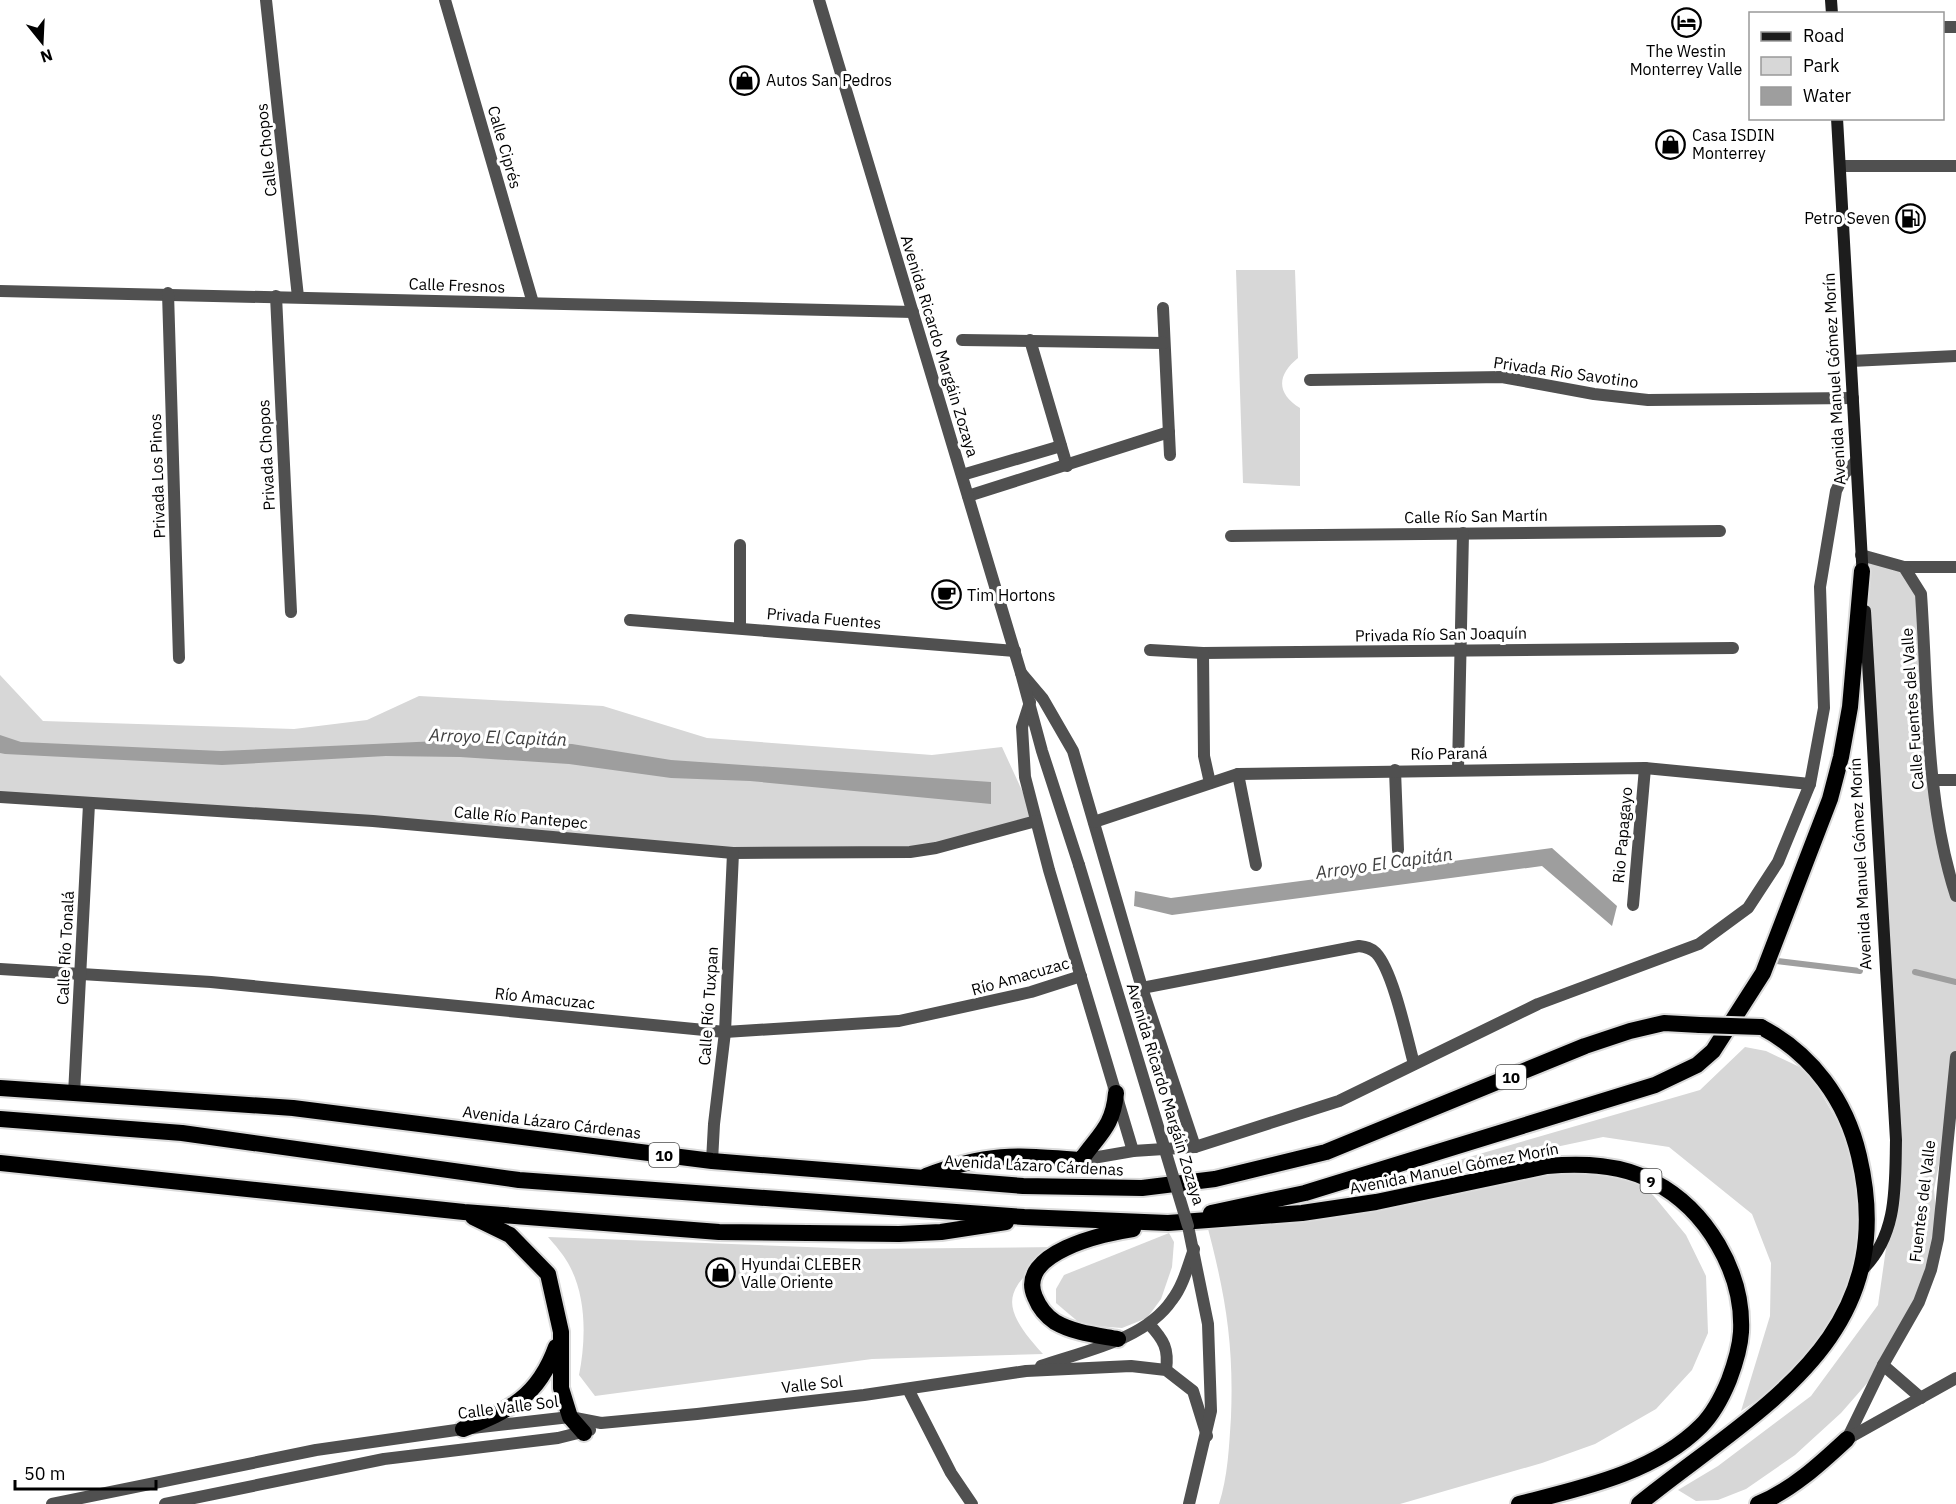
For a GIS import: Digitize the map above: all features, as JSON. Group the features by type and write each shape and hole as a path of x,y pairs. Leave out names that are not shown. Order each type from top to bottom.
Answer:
{"highway":[{"path":"1118,1339 1078,1332 1054,1321 1039,1308 1032,1291 1035,1274 1049,1259 1086,1238 1168,1223 1305,1193 1655,1085 1697,1065 1713,1051 1763,974 1830,799 1850,707 1862,563"},
{"name":"Avenida Lázaro Cárdenas","path":"0,1089 293,1108 712,1161 1023,1186 1142,1188 1215,1179 1326,1152 1585,1046 1630,1031 1664,1023 1761,1027 1794,1047 1826,1080 1855,1140 1863,1173 1865,1199 1866,1232 1863,1269"},
{"path":"921,1177 958,1163 1011,1155 1081,1160 1110,1123 1116,1093"},
{"name":"10","path":"0,1119 182,1133 519,1180 1024,1217 1168,1223"},
{"path":"0,1163 464,1212 719,1232 858,1234 941,1232 1001,1224 1024,1217"},
{"name":"Avenida Manuel Gómez Morín","path":"1168,1223 1313,1212 1376,1202 1547,1166 1574,1164 1604,1166 1632,1173 1654,1182 1676,1197 1696,1215 1714,1237 1729,1267 1740,1301 1741,1331 1738,1355 1721,1400 1702,1425 1672,1451 1635,1469 1519,1504"},
{"path":"464,1212 510,1235 548,1274 561,1332 560,1377 570,1417 584,1433"},
{"name":"Avenida Manuel Gómez Morín","path":"1639,1504 1685,1467 1757,1415 1801,1372 1837,1328 1855,1294 1863,1269"},
{"path":"464,1429 514,1407 533,1389 549,1365 561,1332"},
{"path":"1758,1504 1778,1496 1820,1464 1847,1439"}],"main road":[{"name":"Avenida Manuel Gómez Morín","path":"1837,120 1896,1140 1895,1185 1889,1228 1882,1246 1863,1269"}],"street":[{"name":"Calle Chopos","path":"266,0 298,297"},
{"name":"Calle Ciprés","path":"445,0 534,303"},
{"name":"Avenida Ricardo Margáin Zozaya","path":"819,0 1015,651 1042,751 1079,864 1194,1249 1208,1324 1211,1411 1207,1436 1189,1504"},
{"path":"1840,166 1956,166"},
{"name":"Calle Fresnos","path":"0,291 168,293 913,312"},
{"name":"Privada Los Pinos","path":"168,293 179,658"},
{"name":"Privada Chopos","path":"276,296 291,612"},
{"path":"1163,308 1170,455"},
{"path":"962,340 1164,343"},
{"path":"1030,340 1067,466"},
{"path":"1851,361 1956,356"},
{"name":"Privada Rio Savotino","path":"1310,380 1502,377 1593,394 1648,400 1853,398"},
{"path":"968,496 1169,432"},
{"path":"962,476 1061,446"},
{"path":"1081,1160 1132,1151 1195,1147 1339,1101 1538,1004 1689,948 1723,929 1748,908 1778,862 1810,784 1824,708 1820,587 1836,491 1841,478 1856,461"},
{"name":"Calle Río San Martín","path":"1231,536 1720,531"},
{"path":"1458,769 1462,533"},
{"path":"740,545 740,628"},
{"path":"1862,563 1904,567 1956,567"},
{"name":"Calle Fuentes del Valle","path":"1904,567 1921,594 1934,780 1945,862 1956,896"},
{"name":"Privada Fuentes","path":"630,620 1015,651"},
{"name":"Privada Río San Joaquín","path":"1150,650 1203,653 1733,648"},
{"path":"1203,653 1204,756 1210,783"},
{"path":"1021,673 1043,699 1073,751 1142,988 1195,1147"},
{"path":"1030,702 1022,727 1022,758 1036,821 1132,1151"},
{"name":"Río Paraná","path":"1094,822 1238,774 1645,768 1810,784"},
{"name":"Rio Papagayo","path":"1633,905 1645,768"},
{"path":"1395,770 1398,850"},
{"path":"1238,774 1256,865"},
{"path":"1934,780 1956,780"},
{"name":"Calle Río Pantepec","path":"0,797 374,821 732,853 910,852 936,848 1036,821"},
{"name":"Calle Río Tonalá","path":"74,1094 89,804"},
{"name":"Calle Río Tuxpan","path":"712,1161 725,1032 732,853"},
{"path":"1142,988 1359,946 1369,948 1376,953 1387,971 1414,1064"},
{"name":"Río Amacuzac","path":"0,969 211,982 725,1032 899,1021 1031,993 1081,976"},
{"name":"Fuentes del Valle","path":"1847,1439 1882,1365 1919,1302 1931,1270 1938,1239 1956,1057"},
{"name":"Valle Sol","path":"1026,1371 1118,1339 1149,1324 1172,1301 1194,1249"},
{"path":"1149,1324 1165,1342 1168,1351 1166,1371"},
{"path":"1882,1365 1921,1398"},
{"name":"Valle Sol","path":"601,1424 908,1389 1026,1371 1131,1366 1166,1371 1193,1391 1207,1436"},
{"path":"1847,1439 1956,1378"},
{"path":"908,1389 951,1473 972,1504"},
{"name":"Calle Valle Sol","path":"52,1504 316,1450 570,1417 601,1424"},
{"path":"165,1504 384,1460 584,1433 601,1424"}],"green space":[{"path":"1236,270 1295,270 1298,358 1286,371 1282,384 1287,396 1300,408 1300,486 1243,483"},
{"path":"1861,555 1904,567 1921,594 1945,862 1956,896 1956,1062 1949,1115 1934,1189 1938,1239 1919,1302 1883,1365 1841,1413 1795,1455 1746,1489 1718,1500 1696,1501 1678,1490 1718,1466 1811,1396 1878,1305 1895,1185"},
{"path":"0,675 43,721 294,729 367,720 419,696 603,706 707,738 932,755 1002,747 1036,821 936,848 733,853 0,797"},
{"path":"1745,1047 1766,1051 1808,1071 1845,1134 1858,1169 1861,1206 1851,1282 1825,1335 1781,1385 1741,1411 1770,1316 1771,1263 1752,1214 1669,1147 1603,1137 1362,1188 1700,1090"},
{"path":"1618,1169 1653,1195 1686,1235 1706,1276 1708,1333 1692,1370 1656,1409 1595,1444 1542,1463 1400,1504 1219,1504 1229,1450 1231,1365 1227,1318 1206,1221 1256,1216 1499,1174"},
{"path":"1169,1233 1174,1242 1172,1267 1161,1299 1147,1318 1122,1328 1082,1325 1056,1303 1056,1289 1064,1275"},
{"path":"548,1237 858,1249 1060,1247 1028,1273 1018,1284 1013,1296 1017,1321 1043,1354 872,1359 595,1396 579,1375 584,1333 579,1290 568,1263"}],"water":[{"path":"0,735 21,742 221,751 460,740 572,744 671,760 991,782 991,804 750,781 671,778 569,764 460,757 386,756 222,765 5,754 0,753"},
{"path":"1552,848 1617,906 1612,926 1542,866 1172,915 1134,906 1135,891 1171,898"}],"waterway":[{"name":"Arroyo El Capitán","path":"1777,961 1860,971"},
{"name":"Arroyo El Capitán","path":"1915,972 1956,982"}],"place":[{"name":"The Westin Monterrey Valle","path":"1686,23"},
{"name":"Autos San Pedros","path":"745,80"},
{"name":"Casa ISDIN Monterrey","path":"1671,144"},
{"name":"Petro Seven","path":"1911,218"},
{"name":"Tim Hortons","path":"946,595"},
{"name":"Hyundai CLEBER Valle Oriente","path":"720,1273"}]}
